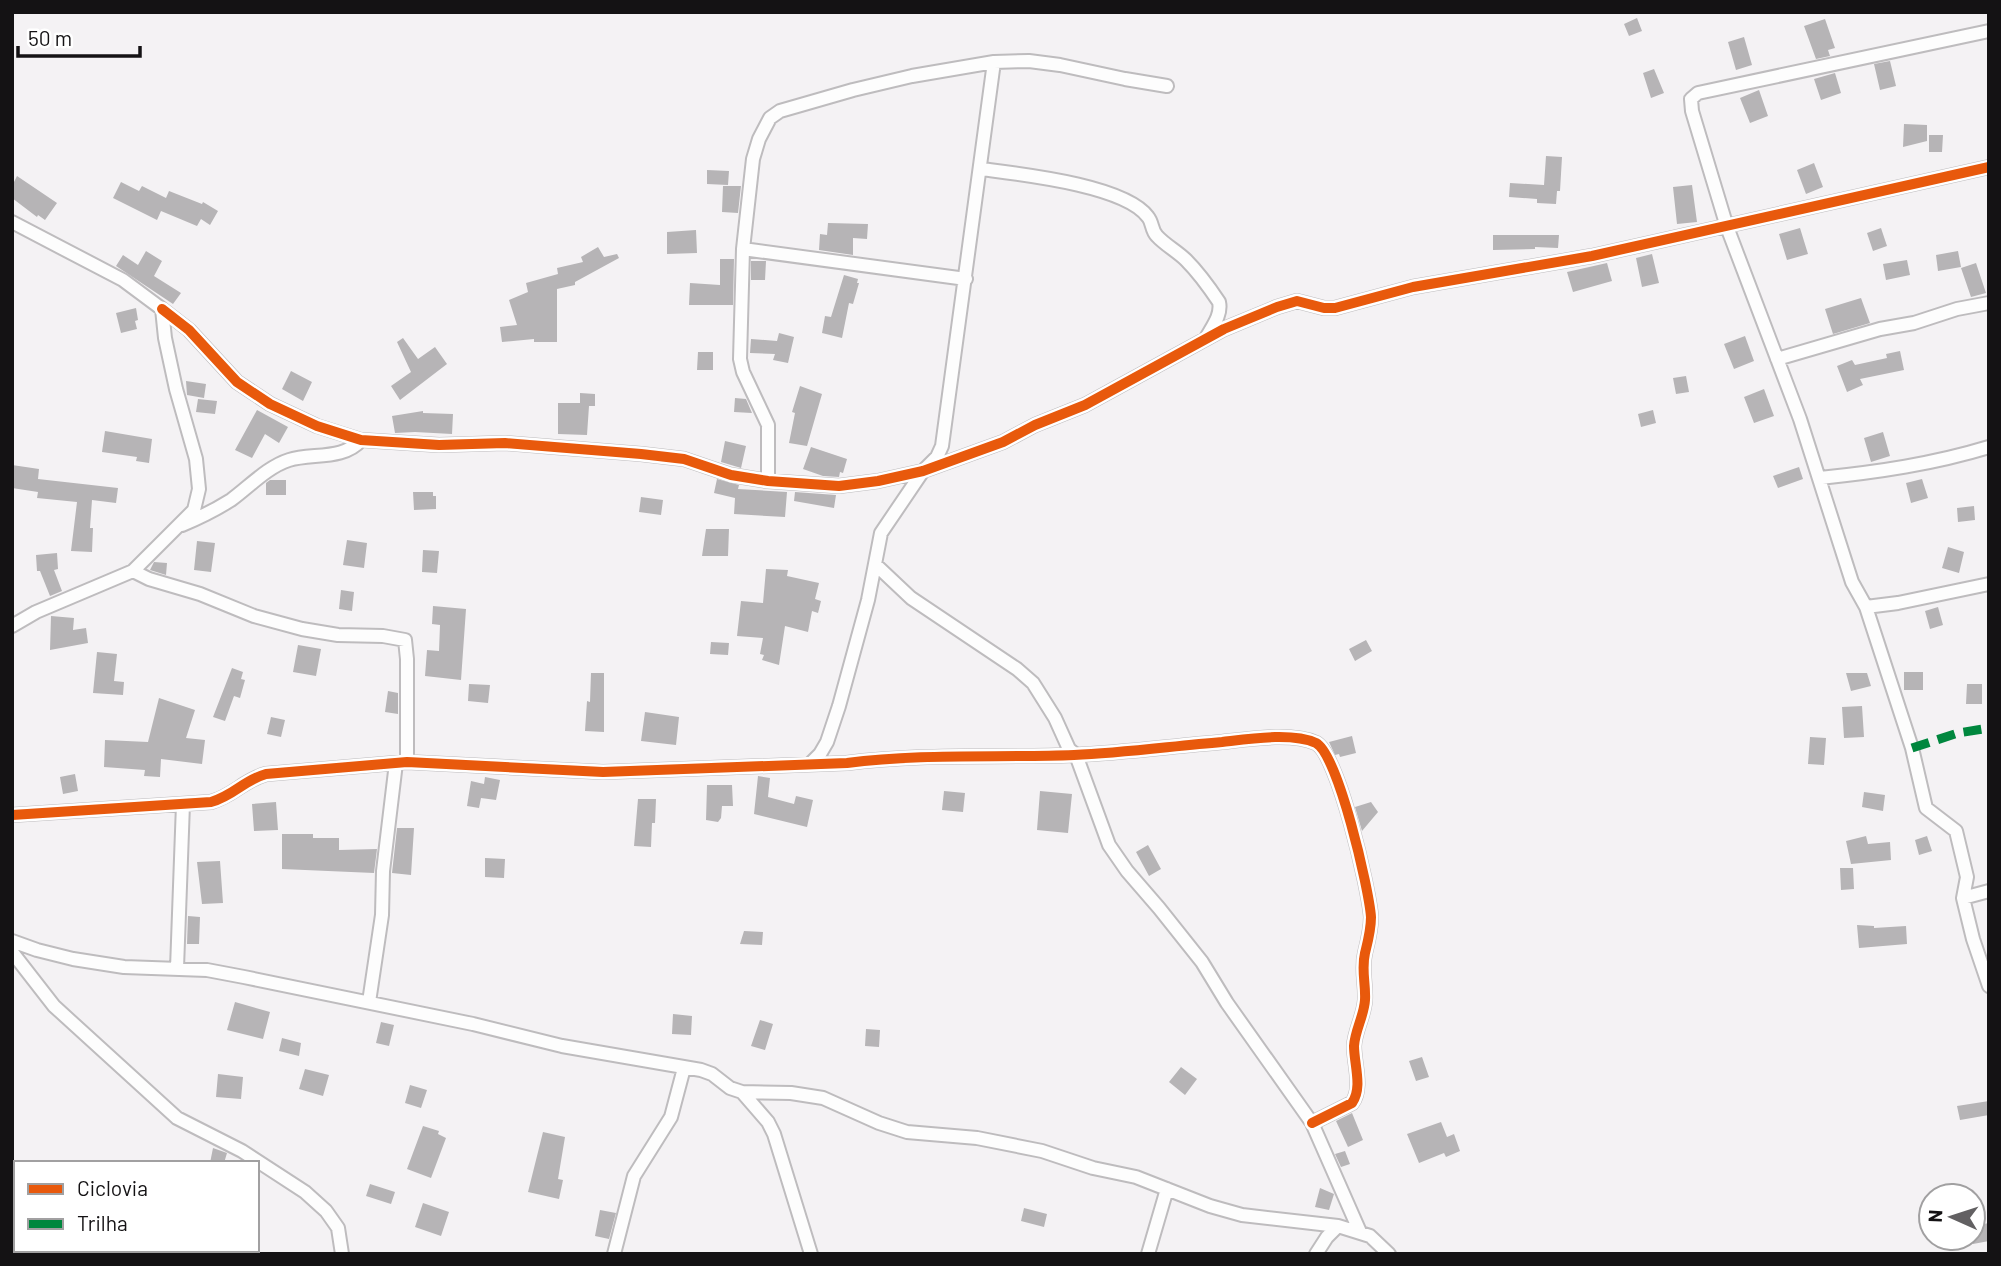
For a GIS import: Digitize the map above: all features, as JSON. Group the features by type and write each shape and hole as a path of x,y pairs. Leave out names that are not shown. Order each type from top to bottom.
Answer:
{"street":[{"path":"1989,32 1698,93 1691,100 1727,227 1820,478 1852,582 1866,607 1912,748 1926,808 1956,831 1967,877 1963,898 1989,986"},
{"path":"768,481 768,425 743,372 740,359 743,249 753,159 759,139 770,118 780,111 853,90 912,76 994,62 1029,61 1060,65 1167,86"},
{"path":"810,764 827,742 839,706 876,565 876,550 881,533 923,471 937,457 942,446 994,62"},
{"path":"12,222 123,280 189,330 237,382 270,404 317,426 361,440 439,445 505,443 663,456 684,459 732,475 768,481 839,486 923,471 1003,442 1035,425 1085,405 1235,325 1297,301 1335,308 1413,287 1592,256 1989,167"},
{"path":"981,169 1056,180 1108,193 1144,213 1149,217 1156,236 1186,260 1219,302 1220,309 1206,339"},
{"path":"743,249 966,279"},
{"path":"1777,359 1880,329 1989,303"},
{"path":"12,626 36,611 133,571 194,510 199,489 196,459 176,389 162,309"},
{"path":"179,527 232,499 276,466 289,460 352,449 361,440"},
{"path":"1820,478 1889,470 1947,459 1989,447"},
{"path":"876,565 911,598 1017,668 1033,683 1055,718 1069,749 1076,755 1109,845 1202,962 1227,1003 1312,1123 1360,1233"},
{"path":"133,571 254,616 302,629 338,635 383,636 405,640 407,659 402,763 383,871 382,915 369,1002"},
{"path":"1866,607 1989,584"},
{"path":"12,815 211,802 228,797 250,778 266,774 402,763 603,772 810,764 885,758 1076,755 1256,739 1304,739 1323,748 1331,761 1356,840 1369,897 1371,920 1370,936 1362,964 1365,1005 1354,1043 1358,1087 1355,1098 1352,1103 1312,1123"},
{"path":"177,968 183,804"},
{"path":"1963,898 1989,891"},
{"path":"12,941 73,959 124,967 177,968 232,975 369,1002 562,1046 712,1074 730,1088 742,1092 791,1093 824,1098 879,1123 907,1132 977,1138 1136,1177 1210,1206 1242,1214 1338,1226 1370,1236 1389,1254"},
{"path":"12,952 54,1006 177,1118 257,1161"},
{"path":"614,1254 634,1176 671,1117 684,1068"},
{"path":"742,1092 768,1122 774,1135 811,1254"},
{"path":"259,1162 305,1192 326,1211 338,1228 342,1254"},
{"path":"1148,1254 1167,1189"},
{"path":"1316,1254 1338,1226"}],"building":[{"path":"1637,18 1642,31 1629,36 1624,24"},
{"path":"1825,19 1835,48 1828,50 1830,56 1816,59 1804,26"},
{"path":"1744,37 1752,65 1736,70 1728,42"},
{"path":"1890,61 1896,86 1880,90 1874,64"},
{"path":"1654,69 1664,93 1651,98 1643,73"},
{"path":"1835,73 1841,93 1821,100 1814,79"},
{"path":"1759,90 1768,116 1750,123 1740,98"},
{"path":"1904,124 1927,125 1927,141 1903,147"},
{"path":"1929,135 1943,135 1942,152 1929,152"},
{"path":"1546,156 1562,157 1560,191 1557,191 1556,204 1537,203 1537,199 1509,197 1510,183 1544,185"},
{"path":"1814,163 1823,187 1806,194 1797,170"},
{"path":"707,170 729,171 728,185 707,184"},
{"path":"17,176 57,203 45,220 12,198 12,186"},
{"path":"121,182 139,191 142,186 166,198 169,191 202,204 203,202 218,211 210,225 201,219 197,226 161,211 157,220 113,198"},
{"path":"1692,185 1697,222 1677,224 1673,187"},
{"path":"723,186 741,186 738,213 722,212"},
{"path":"828,223 868,224 867,239 853,238 853,255 819,250 820,234 827,235"},
{"path":"1800,228 1808,254 1787,260 1779,234"},
{"path":"1881,228 1887,246 1873,251 1867,233"},
{"path":"696,230 697,253 667,254 667,232"},
{"path":"1493,235 1559,235 1558,248 1493,250"},
{"path":"598,247 604,257 617,254 619,258 575,282 575,285 557,289 557,342 534,342 534,339 502,342 500,327 517,325 509,300 528,292 526,283 558,274 557,268 583,262 581,257"},
{"path":"146,251 162,261 154,276 181,293 173,304 116,266 123,255 138,265"},
{"path":"1958,251 1961,267 1938,271 1936,255"},
{"path":"1652,254 1659,283 1642,287 1636,258"},
{"path":"720,259 734,259 733,305 689,305 690,283 720,285"},
{"path":"1907,260 1910,275 1886,280 1883,264"},
{"path":"751,261 766,261 765,280 751,280"},
{"path":"1607,263 1612,281 1573,292 1567,272"},
{"path":"1976,263 1986,293 1971,297 1961,268"},
{"path":"844,275 858,279 859,283 853,304 849,303 842,338 822,333 825,316 831,317"},
{"path":"1861,298 1870,323 1833,334 1825,309"},
{"path":"136,308 137,329 121,333 116,313"},
{"path":"779,333 794,337 788,363 773,360 775,354 750,353 751,339 777,341"},
{"path":"1745,336 1754,361 1734,369 1724,344"},
{"path":"403,338 418,359 435,347 447,364 400,400 391,386 411,372 397,342"},
{"path":"1900,351 1904,370 1860,379 1863,385 1847,392 1837,366 1852,360 1855,365 1887,358 1886,354"},
{"path":"698,352 713,352 713,370 697,370"},
{"path":"291,371 312,382 303,401 282,389"},
{"path":"1686,376 1689,392 1676,394 1673,378"},
{"path":"186,381 206,384 204,398 187,395"},
{"path":"800,386 822,394 807,446 789,443 795,413 792,412"},
{"path":"1764,389 1774,416 1754,423 1744,397"},
{"path":"580,393 595,394 595,406 589,406 587,435 558,434 558,403 580,403"},
{"path":"735,398 746,399 752,413 734,412"},
{"path":"198,399 217,401 215,414 196,412"},
{"path":"257,410 288,427 279,443 265,434 252,458 235,450"},
{"path":"1653,410 1656,423 1641,427 1638,414"},
{"path":"423,411 453,414 452,434 395,433 392,416"},
{"path":"105,431 152,439 149,463 136,461 137,457 102,452"},
{"path":"1883,432 1890,456 1871,462 1864,438"},
{"path":"725,441 746,446 741,468 721,462"},
{"path":"811,447 847,459 843,473 840,472 839,477 823,476 803,469"},
{"path":"12,465 39,469 38,479 118,488 116,503 92,500 92,552 71,551 77,502 37,498 38,492 12,488"},
{"path":"1799,467 1803,479 1778,488 1773,476"},
{"path":"717,479 739,485 738,489 787,492 785,517 734,514 735,498 714,493"},
{"path":"1922,479 1928,498 1911,503 1906,483"},
{"path":"270,480 286,480 286,495 266,495 266,483"},
{"path":"413,492 433,492 433,496 436,496 436,509 414,510"},
{"path":"795,492 836,495 834,508 794,501"},
{"path":"641,497 663,500 661,515 639,512"},
{"path":"1974,506 1975,520 1958,522 1957,508"},
{"path":"706,529 729,529 728,556 702,556"},
{"path":"347,540 367,543 364,568 343,565"},
{"path":"197,541 215,543 211,572 194,570"},
{"path":"1948,547 1964,552 1959,573 1942,568"},
{"path":"423,550 439,551 437,573 422,572"},
{"path":"57,553 58,569 54,570 62,591 50,596 40,571 37,571 36,555"},
{"path":"154,562 167,563 166,575 150,570"},
{"path":"766,569 788,570 787,576 819,583 815,599 821,601 818,613 812,611 808,632 785,626 779,665 762,660 764,655 760,654 763,638 737,636 741,601 763,603"},
{"path":"341,590 354,592 352,611 339,609"},
{"path":"433,606 466,609 461,680 425,676 427,650 439,651 440,625 432,624"},
{"path":"1938,607 1943,625 1930,629 1925,611"},
{"path":"51,616 74,618 73,630 86,628 88,643 50,650"},
{"path":"1366,640 1372,651 1355,661 1349,649"},
{"path":"711,642 729,643 728,655 710,654"},
{"path":"298,645 321,649 316,676 293,672"},
{"path":"97,652 117,654 114,681 124,682 123,695 93,693"},
{"path":"232,668 243,672 241,679 245,680 240,698 234,696 225,721 213,717"},
{"path":"1904,672 1923,672 1923,690 1904,690"},
{"path":"591,673 604,673 604,732 585,731"},
{"path":"1846,673 1867,673 1871,686 1851,691"},
{"path":"469,684 490,685 488,703 468,701"},
{"path":"1967,684 1982,684 1982,704 1966,704"},
{"path":"388,691 398,693 398,714 385,712"},
{"path":"159,698 195,710 186,738 205,740 202,764 161,759 160,777 144,776 145,770 104,767 105,740 148,742"},
{"path":"1862,706 1864,737 1844,738 1842,707"},
{"path":"645,712 679,717 676,745 641,741"},
{"path":"271,717 285,720 281,737 267,734"},
{"path":"1352,736 1356,753 1340,757 1339,754 1335,755 1329,742"},
{"path":"1810,737 1826,738 1824,765 1808,764"},
{"path":"75,774 78,791 63,794 60,777"},
{"path":"758,776 770,778 768,797 794,804 796,796 813,800 807,827 754,814"},
{"path":"485,777 500,780 496,800 481,798 479,808 467,806 471,781 484,784"},
{"path":"707,785 732,785 733,806 722,806 718,822 706,820"},
{"path":"944,791 965,793 963,812 942,810"},
{"path":"1040,791 1072,794 1068,833 1037,830"},
{"path":"1864,792 1885,795 1883,811 1862,807"},
{"path":"638,799 656,799 651,847 634,846"},
{"path":"276,802 278,830 254,831 252,804"},
{"path":"1371,802 1378,812 1362,831 1355,807"},
{"path":"397,828 414,828 411,875 392,873"},
{"path":"282,834 313,834 313,838 339,838 339,850 377,849 374,873 282,869"},
{"path":"1866,836 1868,844 1890,842 1891,860 1851,864 1846,841"},
{"path":"1927,836 1932,851 1919,855 1915,840"},
{"path":"1148,845 1161,869 1149,876 1136,852"},
{"path":"485,858 505,859 504,878 485,877"},
{"path":"220,861 223,903 202,904 197,862"},
{"path":"1840,868 1853,868 1854,889 1841,890"},
{"path":"188,916 200,917 199,944 187,944"},
{"path":"1857,925 1874,928 1906,926 1907,944 1859,948"},
{"path":"744,931 763,932 762,945 740,944"},
{"path":"235,1002 270,1012 263,1039 227,1030"},
{"path":"673,1014 692,1016 691,1035 672,1034"},
{"path":"760,1020 773,1024 765,1050 751,1046"},
{"path":"381,1022 394,1025 389,1046 376,1043"},
{"path":"866,1029 880,1030 879,1047 865,1046"},
{"path":"282,1038 301,1043 299,1056 279,1051"},
{"path":"1422,1057 1429,1077 1416,1081 1409,1061"},
{"path":"1181,1067 1197,1079 1185,1095 1169,1082"},
{"path":"305,1069 329,1075 323,1096 299,1089"},
{"path":"218,1074 243,1077 241,1099 216,1097"},
{"path":"410,1085 427,1090 421,1108 405,1103"},
{"path":"1989,1101 1989,1115 1960,1120 1957,1106"},
{"path":"1352,1113 1363,1140 1348,1147 1336,1121"},
{"path":"1441,1122 1447,1137 1454,1134 1460,1151 1446,1157 1444,1153 1419,1163 1407,1134"},
{"path":"423,1126 439,1131 438,1134 446,1138 431,1178 407,1169"},
{"path":"543,1132 565,1137 558,1179 563,1180 559,1199 528,1192"},
{"path":"213,1148 227,1153 225,1161 210,1161"},
{"path":"1345,1151 1350,1164 1341,1167 1335,1154"},
{"path":"370,1184 395,1192 391,1204 366,1196"},
{"path":"1320,1188 1334,1194 1329,1210 1315,1207"},
{"path":"423,1203 449,1212 441,1236 415,1227"},
{"path":"1024,1208 1047,1214 1044,1227 1021,1221"},
{"path":"600,1210 616,1213 609,1239 595,1236"},
{"path":"1987,1223 1989,1223 1987,1241"}],"marked path":[{"path":"1912,748 1958,733 1989,728"}],"cycle path":[{"path":"162,309 189,330 237,382 270,404 317,426 361,440 439,445 505,443 641,454 684,459 731,475 768,481 839,486 923,471 1003,442 1035,425 1085,405 1224,329 1297,301 1335,308 1413,287 1592,256 1989,167"},
{"path":"12,815 211,802 266,774 407,762 603,772 847,763 932,757 1074,755 1257,738 1306,740 1316,743 1325,752 1334,771 1359,853 1371,917 1364,959 1364,1006 1354,1046 1357,1083 1355,1097 1352,1103 1312,1123"}]}
